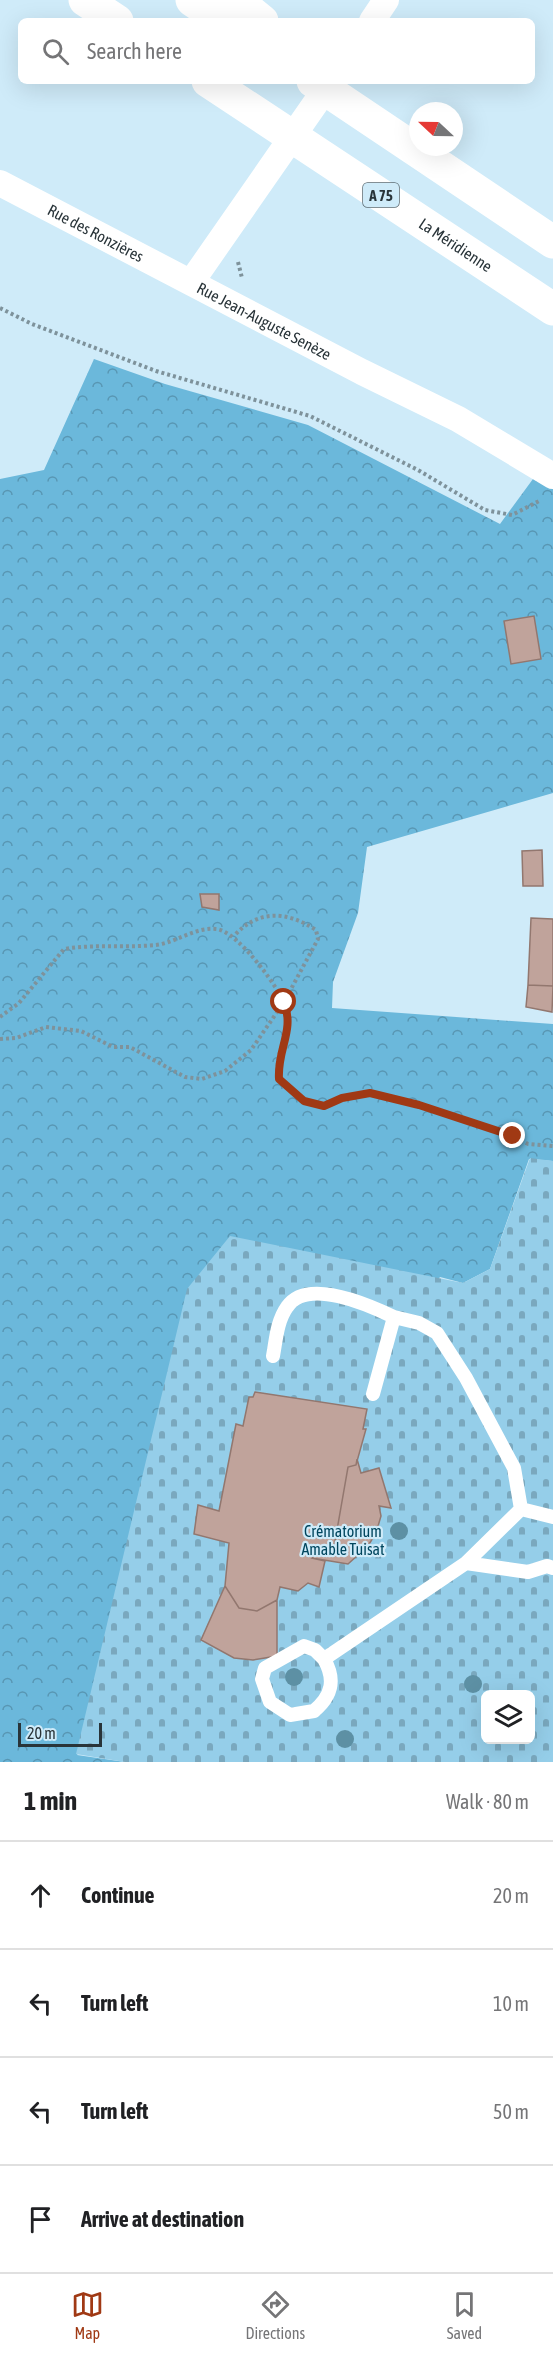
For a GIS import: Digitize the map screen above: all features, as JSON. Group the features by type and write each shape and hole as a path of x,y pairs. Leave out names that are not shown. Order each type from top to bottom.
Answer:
{"highway":[{"path":"85,0 112,18"},
{"path":"192,0 219,18"},
{"path":"236,0 257,18"},
{"name":"La Méridienne","path":"213,84 553,309"},
{"path":"318,84 409,145"},
{"path":"336,84 409,144"},
{"path":"426,156 553,242"}],"street":[{"path":"374,18 386,0"},
{"name":"Rue Jean-Auguste Senèze","path":"330,84 192,281 362,372 458,419 549,486"},
{"name":"Rue des Ronzières","path":"0,183 192,281"}],"lane":[{"path":"273,1356 279,1324 287,1306 301,1294 323,1293 372,1306 394,1317 419,1323 437,1333 466,1378 514,1468 521,1509"},
{"path":"373,1394 394,1317"},
{"path":"521,1509 553,1517"},
{"path":"324,1659 466,1563 521,1509"},
{"path":"466,1563 528,1572 547,1566 553,1568"},
{"path":"304,1646 315,1650 324,1659 330,1669 330,1693 314,1711 290,1715 270,1702 263,1685 265,1668 304,1646"}],"path":[{"path":"0,308 32,324 156,370 310,416 418,470 485,510 512,515 549,486"},
{"path":"0,1039 16,1038 46,1026 81,1031 113,1047 130,1047 185,1077 202,1079 225,1071 251,1050 284,1002 318,939 316,930 288,916 265,915 248,924 234,936"},
{"path":"0,1017 19,1004 64,949 88,945 107,947 159,945 201,929 218,928 234,936 284,1002 288,1013 289,1031 278,1061 279,1079 304,1101 324,1106 342,1098 370,1093 419,1105 513,1136 528,1144 553,1146"}],"green space":[{"path":"94,359 165,384 308,425 500,524 541,468 553,479 553,793 367,847 358,913 333,982 332,1008 553,1024 553,1161 529,1159 490,1269 463,1283 440,1277 77,1755 125,1762 0,1762 0,479 44,470"},
{"name":"Crématorium Amable Tuisat","path":"530,1158 553,1161 553,1762 125,1762 76,1754 187,1289 230,1236 463,1283 490,1269"}],"building":[{"path":"534,616 541,659 511,664 504,621"},
{"path":"542,850 543,886 523,886 522,851"},
{"path":"200,894 219,894 219,910 202,907"},
{"path":"531,918 553,919 553,986 528,985"},
{"path":"528,985 553,986 552,1012 526,1007"},
{"path":"255,1392 367,1409 363,1429 366,1429 356,1465 348,1467 333,1553 321,1550 312,1558 325,1561 319,1587 308,1583 298,1591 280,1587 277,1600 257,1611 239,1608 225,1586 229,1543 194,1534 198,1505 219,1511 236,1424 243,1426 249,1397 253,1397"},
{"path":"357,1459 361,1473 379,1468 391,1508 379,1506 381,1516 376,1533 368,1546 348,1564 312,1558 321,1550 333,1553 348,1467 356,1465"},
{"path":"225,1586 239,1608 257,1611 277,1600 277,1656 253,1660 234,1658 201,1640"}],"route":[{"path":"284,1002 288,1013 289,1031 278,1061 279,1079 304,1101 324,1106 342,1098 370,1093 419,1105 513,1136"}]}
